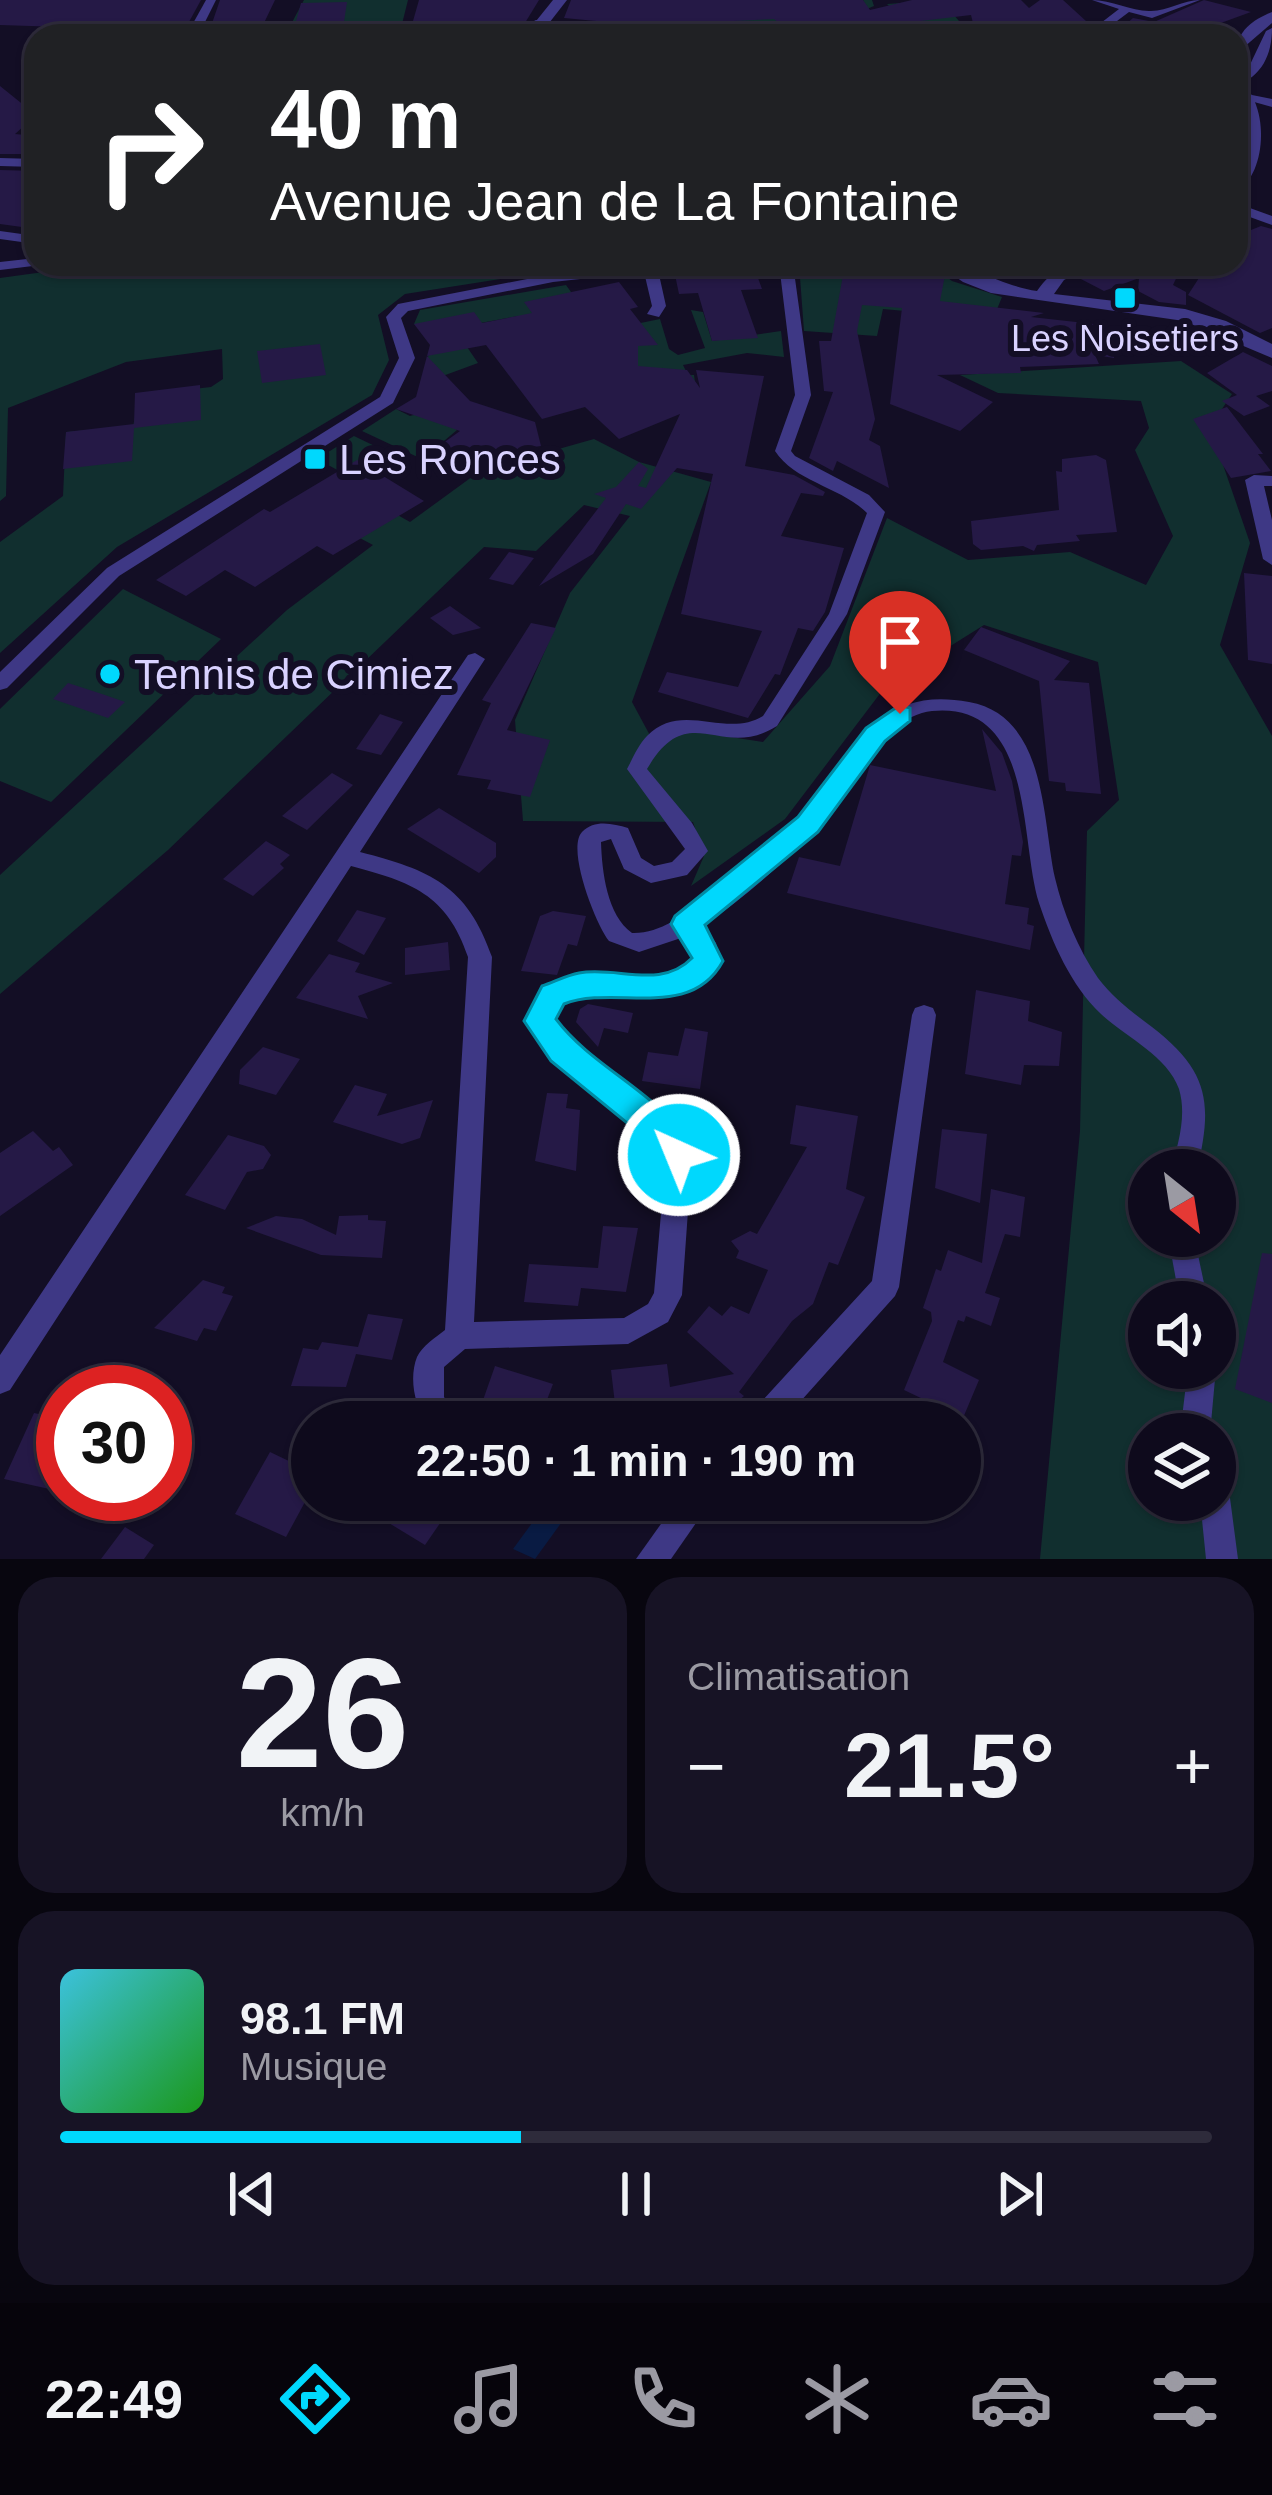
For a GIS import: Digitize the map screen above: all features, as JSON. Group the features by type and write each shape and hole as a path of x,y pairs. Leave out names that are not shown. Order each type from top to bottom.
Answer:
{"street":[{"path":"193,0 210,1"},
{"path":"539,24 560,0"},
{"path":"1097,0 1124,11 1161,14 1195,0"},
{"path":"1106,24 1124,11"},
{"path":"1248,79 1272,31"},
{"path":"1248,110 1256,135 1248,156"},
{"path":"0,682 113,572 387,400 407,358 394,316 418,300 582,276"},
{"path":"652,276 659,306 654,314"},
{"path":"788,276 803,395 783,451 789,460 863,499 876,512 838,614 770,721 760,730 743,733 693,722 660,730 646,746 637,769 645,788 687,826 698,851 680,869 652,874 632,863 620,834 607,830 590,838 589,858 605,922 618,937 638,943 661,938 686,924 808,825 875,734 900,714 933,703 982,713 1013,744 1034,790 1048,896 1079,967 1104,1003 1187,1078 1197,1112 1189,1149"},
{"path":"969,276 987,285 1187,315 1272,352"},
{"path":"1044,295 1057,276"},
{"path":"1272,481 1254,480 1272,559"},
{"path":"0,1381 475,659"},
{"path":"349,857 412,874 447,895 472,926 480,957 459,1336"},
{"path":"429,1401 430,1361 459,1336 628,1331 658,1313 668,1295 679,1155 664,1133 562,1052 540,1021 553,995 582,984 652,988 692,978 708,961 704,944 686,924"},
{"path":"781,1401 885,1287 924,1015"},
{"path":"652,1559 682,1521"},
{"path":"1218,1521 1222,1559"}],"green space":[{"path":"304,0 408,0 402,24 291,24"},
{"path":"863,0 872,0 874,6 855,14 877,24 708,22 865,4"},
{"path":"941,0 968,24 899,24 905,22 887,4"},
{"path":"520,276 405,294 378,315 389,360 372,395 117,547 0,653 0,542 63,496 66,432 133,426 140,395 211,387 223,379 222,349 126,362 8,408 6,496 0,501 0,278"},
{"path":"800,276 945,276 1002,297 993,319 883,309 877,336 804,331"},
{"path":"566,285 594,324 532,338 518,316 454,328 478,363 421,384 431,345 453,335 446,326 427,330 414,324 420,310"},
{"path":"691,310 703,312 712,341 781,331 784,357 747,353 683,365 688,375 694,375 696,389 548,342 660,319 669,349 678,355 705,348"},
{"path":"1181,361 1232,394 1210,427 1250,543 1220,645 1272,736 1272,1559 1040,1559 1080,1131 1087,831 1119,800 1098,662 984,625 885,687 785,819 691,886 704,856 693,822 523,821 515,720 570,593 630,516 584,505 536,551 484,547 168,850 0,994 0,875 287,610 373,545 322,518 357,492 410,522 480,471 594,439 639,462 711,482 632,702 653,741 679,729 763,742 830,666 887,518 968,560 1070,552 1146,585 1173,536 1135,450 1149,428 1141,401 998,393 960,375"},
{"path":"396,409 410,416 434,409 457,430 432,451 447,464 441,468 362,431"},
{"path":"354,436 408,462 367,486 317,459"},
{"name":"Tennis de Cimiez","path":"123,589 221,639 51,802 0,781 0,709"}],"water":[{"path":"534,1521 563,1521 535,1559 513,1549"}],"building":[{"path":"0,0 201,0 188,24 0,25"},
{"path":"220,0 275,0 264,23 212,24"},
{"path":"419,0 539,0 524,24 412,24"},
{"path":"571,0 863,0 870,10 912,0 1021,0 1029,8 1040,0 1063,0 1086,21 973,24 971,15 896,24 780,24 774,19 628,24 564,18"},
{"path":"1204,0 1251,12 1218,24 1126,24 1133,18 1154,22"},
{"path":"347,2 344,22 295,24 301,3"},
{"path":"0,86 24,105 24,126 15,134 24,135 24,154 0,154"},
{"path":"0,170 24,171 24,227 0,224"},
{"path":"1261,226 1272,229 1272,328 1260,333 1188,295 1200,276 1248,276 1248,231"},
{"path":"675,276 760,276 762,289 741,290 758,338 712,341 698,293 679,294"},
{"path":"843,276 945,276 940,301 1094,324 1093,332 1114,334 1114,358 1095,355 1099,364 1020,367 1021,373 937,375 993,402 960,431 890,404 902,308 862,305 857,331 875,419 869,440 880,446 889,488 837,461 833,471 809,458 833,392 824,391 819,341 831,341"},
{"path":"1177,276 1173,285 1186,292 1186,305 1159,302 1138,291 1139,278 1104,291 1079,278"},
{"path":"619,282 638,307 630,309 658,345 638,346 638,366 687,370 700,388 696,370 764,376 745,466 794,475 825,492 823,496 801,493 781,536 844,548 825,612 813,631 798,628 780,675 775,674 748,718 658,692 667,672 738,687 762,631 681,614 713,474 677,468 641,509 626,504 593,554 539,586 606,498 594,494 616,487 639,462 648,469 638,486 646,488 680,414 619,439 585,407 542,419 486,345 427,356 430,345 414,324 474,312 482,323 532,313 524,302"},
{"path":"320,344 326,375 262,383 257,351"},
{"path":"1243,352 1272,366 1272,391 1256,396 1270,406 1244,416 1222,401 1237,395 1207,373"},
{"path":"427,356 470,401 535,422 541,446 519,449 468,475 428,454 460,431 396,409 416,397"},
{"path":"200,385 201,420 134,428 132,461 63,469 66,432 134,424 135,393"},
{"path":"1227,407 1271,471 1231,478 1193,419"},
{"path":"1096,455 1106,460 1117,532 1076,535 1080,541 1037,545 1034,551 1023,546 981,550 973,544 971,521 1059,510 1056,471 1062,472 1062,459"},
{"path":"357,460 424,501 333,555 317,546 255,587 225,570 186,596 156,580 264,509 270,512"},
{"path":"509,552 534,558 513,585 489,579"},
{"path":"1244,573 1272,576 1272,664 1248,660"},
{"path":"450,606 481,628 453,635 430,618"},
{"path":"531,623 556,628 507,730 550,740 530,797 487,789 491,780 457,775 491,703 482,700"},
{"path":"981,627 1070,661 1054,680 1089,683 1101,794 1066,791 1065,783 1049,781 1039,681 964,650"},
{"path":"68,683 125,702 108,718 53,699"},
{"path":"380,714 403,722 381,755 356,749"},
{"path":"982,729 1002,753 1012,781 1023,842 1021,856 1012,855 1005,904 1029,908 1027,924 1034,926 1030,950 787,893 799,857 840,866 870,765 996,791"},
{"path":"332,773 353,785 307,830 282,816"},
{"path":"439,808 496,843 496,857 479,873 407,829"},
{"path":"266,841 290,855 280,864 284,868 253,896 223,879"},
{"path":"357,910 386,918 364,955 337,941"},
{"path":"553,911 586,916 577,946 568,944 557,975 521,971 540,916"},
{"path":"448,942 450,970 405,975 405,948"},
{"path":"329,954 360,963 355,972 393,983 358,996 368,1019 296,998"},
{"path":"976,990 1030,1001 1028,1021 1062,1032 1059,1066 1024,1065 1021,1085 965,1074"},
{"path":"588,1004 633,1013 628,1033 604,1028 598,1047 576,1022 580,1009"},
{"path":"685,1028 708,1032 700,1089 642,1081 648,1052 678,1056"},
{"path":"263,1047 300,1059 276,1095 239,1084 240,1070"},
{"path":"355,1085 387,1094 377,1116 433,1100 420,1138 402,1144 333,1122"},
{"path":"547,1093 568,1094 566,1108 580,1110 576,1171 535,1161"},
{"path":"796,1105 858,1116 846,1189 865,1197 838,1265 829,1262 813,1304 792,1321 739,1392 744,1396 738,1401 615,1401 611,1370 667,1364 670,1387 734,1374 687,1332 709,1306 722,1316 731,1306 749,1314 768,1270 736,1258 739,1251 731,1241 750,1231 757,1234 807,1147 790,1144"},
{"path":"942,1129 987,1134 980,1203 935,1188"},
{"path":"33,1131 53,1151 59,1147 73,1165 0,1216 0,1153"},
{"path":"228,1135 264,1146 271,1155 263,1169 247,1172 225,1210 185,1195"},
{"path":"991,1189 1025,1197 1020,1237 1005,1234 985,1293 1000,1298 991,1326 966,1316 964,1322 958,1320 943,1362 979,1380 970,1401 927,1401 904,1390 932,1321 931,1312 923,1308 936,1269 941,1271 948,1250 982,1263"},
{"path":"368,1215 368,1220 386,1221 382,1258 321,1255 246,1228 276,1216 302,1219 336,1235 339,1216"},
{"path":"603,1226 638,1228 626,1292 581,1288 578,1306 524,1302 529,1264 598,1268"},
{"path":"1262,1253 1272,1254 1272,1403 1235,1389"},
{"path":"203,1280 225,1287 222,1293 233,1296 216,1331 204,1328 197,1341 154,1328"},
{"path":"368,1314 403,1319 392,1360 356,1354 346,1387 291,1386 303,1348 318,1350 322,1342 358,1347"},
{"path":"495,1366 553,1384 547,1401 483,1401"},
{"path":"34,1413 36,1413 36,1486 4,1479"},
{"path":"270,1452 291,1462 291,1521 295,1521 286,1537 235,1514"},
{"path":"386,1521 442,1521 425,1545"},
{"path":"125,1527 154,1545 144,1559 101,1559"}],"place":[{"name":"Les Noisetiers","path":"1125,298"},
{"name":"Les Ronces","path":"315,459"},
{"name":"Tennis de Cimiez","path":"110,674"}],"route":[{"path":"679,1155 664,1133 562,1052 540,1021 553,995 582,984 652,988 692,978 708,961 704,944 686,924 808,825 849,776 875,734 900,714"}]}
